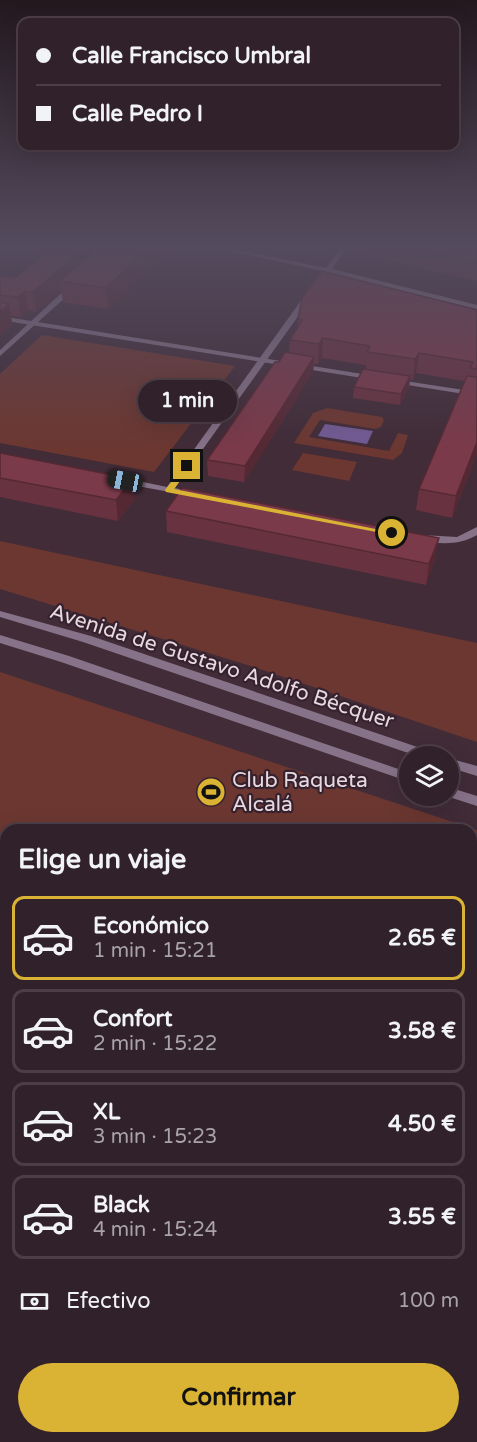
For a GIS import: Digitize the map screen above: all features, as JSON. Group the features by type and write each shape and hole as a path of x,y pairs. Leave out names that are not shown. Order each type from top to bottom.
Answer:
{"street":[{"path":"0,354 46,312"},
{"path":"169,490 297,312"},
{"path":"0,318 477,394"},
{"path":"114,479 202,497"},
{"path":"414,537 442,541 463,540 477,530"},
{"name":"Avenida de Gustavo Adolfo Bécquer","path":"0,614 87,639 402,746"},
{"name":"Avenida de Gustavo Adolfo Bécquer","path":"0,639 65,659 399,774"},
{"path":"459,765 477,771"},
{"path":"459,795 477,801"}],"shaded area":[{"path":"42,335 235,366 154,472 0,443 0,374"},
{"path":"327,408 382,417 384,420 381,427 375,429 320,420 309,437 389,451 398,433 408,435 402,453 393,460 294,443 313,413"},
{"path":"325,424 373,431 367,444 318,436"},
{"path":"303,453 357,462 349,481 292,470"},
{"path":"0,541 477,643 477,742 254,667 0,589"},
{"path":"0,672 459,824 0,824"}],"building":[{"path":"299,312 477,312 477,369 470,368 473,362 419,353 415,359 367,352 370,346 323,338 319,344 290,340 302,320 298,319"},
{"path":"285,352 314,357 245,466 207,460 275,362 279,362"},
{"path":"363,369 410,376 401,394 354,387"},
{"path":"467,376 477,377 477,442 456,496 419,489"},
{"path":"0,453 133,479 116,500 0,478"},
{"path":"182,488 439,538 429,564 166,511"}],"place":[{"name":"Club Raqueta Alcalá","path":"211,792"}],"route":[{"path":"187,466 169,490 392,533"}]}
